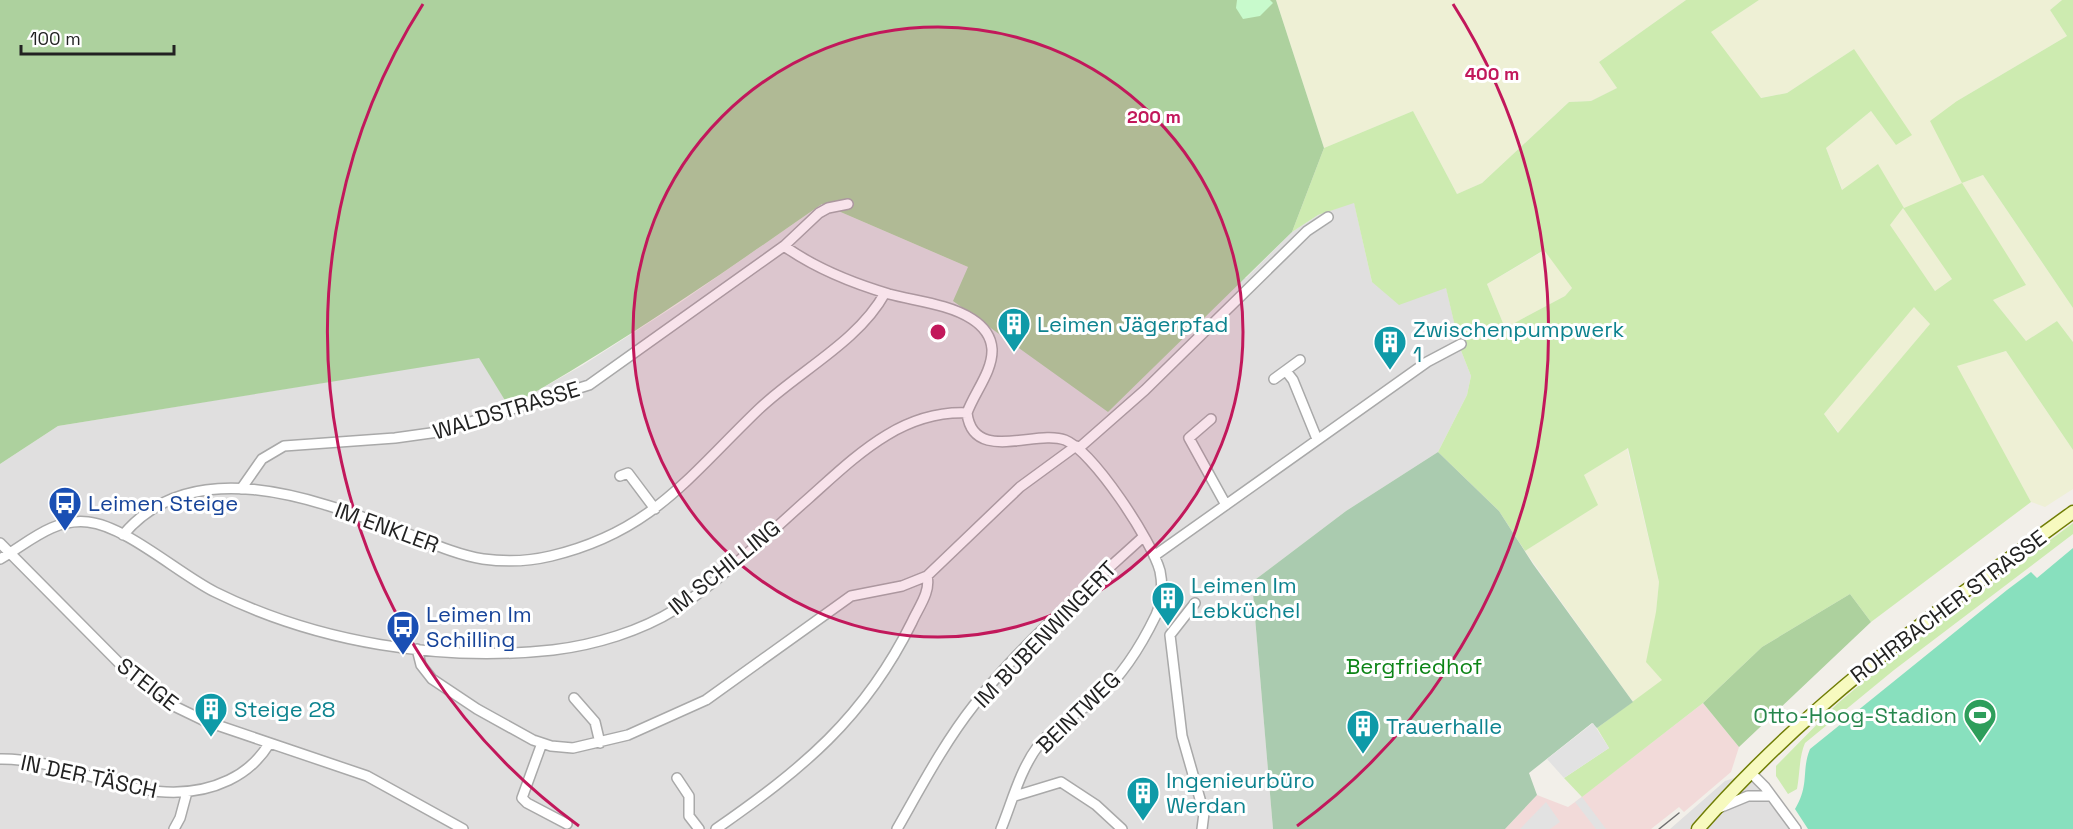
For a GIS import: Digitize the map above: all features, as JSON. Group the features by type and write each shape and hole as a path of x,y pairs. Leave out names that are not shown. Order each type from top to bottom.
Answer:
{"main road":[{"name":"ROHRBACHER STRASSE","path":"1698,829 1750,772 1801,723 1862,670 2073,512"}],"street":[{"name":"WALDSTRASSE","path":"241,489 262,459 284,446 395,438 438,432 589,385 784,246 821,212 848,204"},
{"path":"417,650 421,665 446,690 542,743 562,748 600,743 656,724 705,700 851,596 902,586 927,576 1020,487 1078,447 1151,384 1307,231 1328,217"},
{"path":"784,246 829,272 885,293 957,312 972,319 986,332 992,346 990,363 967,413 975,431 994,442 1052,437 1078,447"},
{"name":"IM ENKLER","path":"123,535 143,514 170,498 201,490 241,489 319,503 449,549 492,560 535,559 578,548 624,528 655,509 686,484 770,399 859,326 885,293"},
{"path":"1154,556 1431,359 1461,344"},
{"path":"1274,379 1300,360"},
{"path":"1286,370 1293,380 1317,438"},
{"name":"IM SCHILLING","path":"0,559 53,526 65,523 99,524 123,535 189,578 244,605 308,628 417,650 478,654 555,650 591,643 647,624 676,609 717,578 864,449 893,431 924,417 967,413"},
{"path":"1211,420 1185,442 1226,505"},
{"name":"BEINTWEG","path":"1001,829 1028,762 1039,745 1109,687 1131,658 1155,616 1162,588 1154,556 1143,537 1099,471 1078,447"},
{"path":"627,472 655,509"},
{"name":"IM BUBENWINGERT","path":"897,829 932,768 974,705 1029,645 1143,537"},
{"name":"STEIGE","path":"0,543 124,668 152,691 204,721 367,776 463,829"},
{"path":"716,829 789,776 846,723 884,672 904,639 925,595 927,576"},
{"path":"1195,603 1170,635 1182,736 1204,813 1202,829"},
{"path":"574,698 594,722 600,743"},
{"path":"542,743 522,798 527,803 567,824"},
{"name":"IN DER TÄSCH","path":"0,759 32,761 128,787 165,792 187,792 215,786 239,774 260,758 269,744"},
{"path":"1750,772 1796,829"},
{"path":"677,778 689,796 689,816 699,829"},
{"path":"1015,796 1061,782 1096,805 1122,829"},
{"path":"174,829 180,818 187,792"},
{"path":"1714,810 1748,796 1771,796"}],"shaded area":[{"path":"1354,202 1372,282 1446,287 1460,348 1471,376 1467,395 1438,452 1346,511 1252,582 1273,829 0,829 0,464 58,426 479,357 509,407 583,365 678,304 822,204 968,267 1246,278 1292,232 1318,215"},
{"path":"1703,703 1739,747 1731,772 1684,812 1679,807 1651,829 1505,829 1537,795 1568,807"},
{"path":"1593,723 1609,748 1564,778 1547,759"},
{"path":"1749,773 1790,829 1670,829 1725,781"},
{"path":"1582,797 1606,829 1596,829 1575,802"},
{"path":"1546,802 1560,822 1550,829 1520,829"}],"green space":[{"path":"0,0 1276,0 1324,148 1292,232 1108,412 953,301 968,267 822,204 629,335 509,407 479,358 58,426 0,464"},
{"path":"1237,0 1270,0 1273,3 1260,16 1243,19 1236,8"},
{"path":"1276,0 1686,0 1599,62 1617,88 1591,101 1569,102 1482,183 1457,194 1413,111 1324,148"},
{"path":"1686,0 1759,0 1711,32 1761,98 1787,93 1854,49 1912,135 1896,145 1871,111 1826,148 1842,190 1878,164 1904,208 1962,183 2026,285 1993,300 2026,341 2057,321 2073,342 2073,450 2006,351 1957,366 2031,502 1871,622 1850,594 1762,647 1703,703 1582,797 1564,778 1609,748 1597,728 1662,680 1646,662 1656,612 1659,582 1628,448 1584,475 1598,505 1525,551 1499,511 1438,452 1467,395 1471,376 1460,348 1446,288 1399,305 1372,282 1354,203 1318,215 1292,232 1324,148 1413,111 1457,194 1482,183 1569,102 1591,101 1617,88 1599,62","holes":["1903,208 1952,279 1935,291 1890,225","1544,250 1572,288 1565,296 1505,328 1487,284","1914,307 1930,324 1838,433 1824,414"]},
{"path":"1759,0 2062,0 2050,10 2067,36 1957,101 1962,183 1983,175 2073,308 2073,342 2057,321 2026,341 1992,299 2026,285 1952,279 1935,291 1889,225 1879,165 1843,191 1826,148 1871,111 1896,144 1854,49 1787,93 1760,98 1710,32"},
{"path":"2062,0 2073,0 2073,308 1983,175 1962,183 1930,121 1957,101 2067,36 2050,10"},
{"path":"1545,250 1572,288 1565,296 1505,328 1487,284"},
{"path":"1914,306 1930,324 1839,433 1824,414"},
{"path":"2006,351 2073,450 2073,489 2045,507 2031,502 1956,366"},
{"path":"1627,448 1659,582 1656,612 1663,680 1633,702 1525,551 1597,505 1584,475"},
{"name":"Bergfriedhof","path":"1438,452 1499,511 1533,564 1633,702 1597,728 1592,723 1529,773 1537,795 1505,829 1273,829 1252,582 1346,511"},
{"path":"2073,523 2073,534 1894,670 1805,743 1797,789 1788,794 1776,776 1776,766 1837,704 1881,667"},
{"name":"Otto-Hoog-Stadion","path":"2073,548 2073,829 1808,829 1795,809 1804,785 1810,749 2007,590 2031,572 2037,578"},
{"path":"1850,594 1871,622 1739,747 1703,703 1762,647"}],"tram line":[{"path":"1659,829 1679,813"}],"place":[{"name":"Leimen Jägerpfad","path":"1014,353"},
{"name":"Zwischenpumpwerk 1","path":"1390,371"},
{"name":"Leimen Steige","path":"65,532"},
{"name":"Leimen Im Lebküchel","path":"1168,627"},
{"name":"Leimen Im Schilling","path":"403,656"},
{"name":"Steige 28","path":"211,738"},
{"name":"Otto-Hoog-Stadion","path":"1980,744"},
{"name":"Trauerhalle","path":"1363,755"},
{"name":"Ingenieurbüro Werdan","path":"1143,822"}]}
